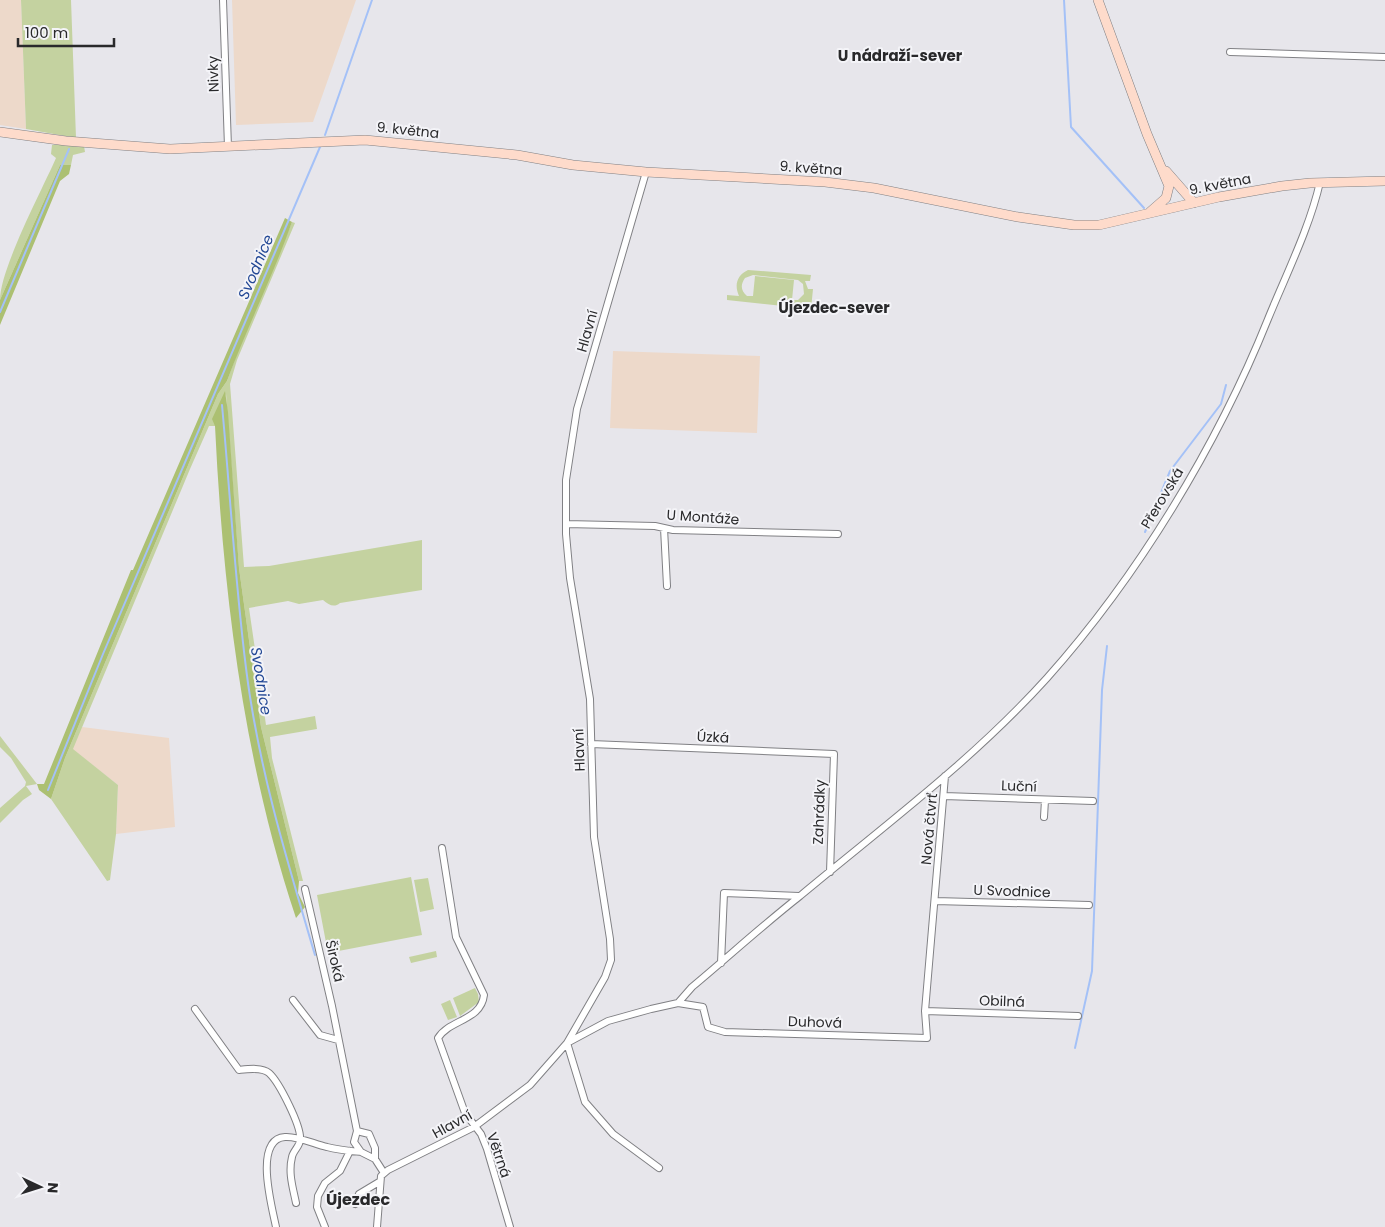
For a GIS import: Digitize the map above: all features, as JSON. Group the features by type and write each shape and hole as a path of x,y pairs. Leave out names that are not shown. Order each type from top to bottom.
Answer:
{"street":[{"name":"Nivky","path":"223,0 228,147"},
{"path":"1098,0 1169,189 1163,201 1148,213"},
{"path":"1230,52 1385,58"},
{"name":"9. května","path":"0,132 66,141 143,148 228,147 310,140 365,140 517,155 573,164 646,172 825,182 874,188 1018,217 1074,225 1099,225 1194,203 1282,186 1320,182 1385,181"},
{"path":"1156,158 1167,174 1194,203"},
{"name":"Hlavní","path":"384,1173 474,1127 530,1085 567,1043 605,977 611,960 610,939 594,837 590,699 570,578 566,524 566,480 570,442 577,409 646,172"},
{"name":"Přerovská","path":"945,776 998,728 1047,678 1113,595 1158,531 1237,393 1282,285 1320,182"},
{"name":"U Montáže","path":"566,524 673,530 838,534"},
{"path":"664,528 667,586"},
{"name":"Úzká","path":"591,744 834,754"},
{"name":"Zahrádky","path":"830,872 834,754"},
{"name":"Nová čtvrť","path":"923,1038 927,1038 925,1011 945,776"},
{"name":"Nová čtvrť","path":"567,1043 608,1022 678,1002 721,962 945,776"},
{"name":"Luční","path":"944,796 1093,801"},
{"path":"1044,817 1045,800"},
{"name":"Větrná","path":"442,848 456,937 484,995 480,1009 441,1032 438,1038 465,1113 480,1134 487,1149 498,1195 510,1227"},
{"name":"Široká","path":"305,889 329,990 357,1130 354,1142 361,1152"},
{"path":"721,962 724,893 799,896"},
{"name":"U Svodnice","path":"935,901 1089,905"},
{"path":"293,1000 320,1035 338,1040"},
{"name":"Nová čtvrť","path":"678,1002 703,1007 708,1027"},
{"path":"194,1009 239,1070 261,1070 269,1073 296,1122 300,1140 291,1158 290,1175 296,1203"},
{"name":"Obilná","path":"925,1011 1078,1016"},
{"name":"Duhová","path":"708,1027 729,1032 923,1038"},
{"path":"567,1043 585,1102 613,1134 660,1168"},
{"path":"357,1130 369,1134 375,1148 374,1159"},
{"path":"276,1227 266,1161 269,1148 273,1142 286,1137 361,1152 374,1159 384,1173 379,1182 377,1227"},
{"path":"325,1227 317,1207 318,1196 325,1183 340,1171 350,1151"},
{"path":"355,1204 359,1194 379,1182"}],"shaded area":[{"path":"0,0 21,0 26,129 0,125"},
{"path":"232,0 356,0 313,122 236,125"},
{"path":"613,351 760,356 757,433 610,428"},
{"path":"82,727 169,738 175,827 116,834 118,785 72,749"}],"green space":[{"path":"21,0 71,0 76,138 26,129"},
{"path":"52,145 84,146 85,152 73,155 71,165 60,165 0,300 2,286 14,250 56,158 51,154"},
{"path":"60,165 71,165 69,174 60,181 0,325 0,300"},
{"path":"285,218 292,222 277,262 227,381 218,394 65,758 51,799 39,790 37,784 44,784 131,570 133,570"},
{"path":"292,222 295,223 237,360 230,384 244,567 269,566 422,540 422,590 340,603 334,606 323,600 299,604 288,601 249,608 266,725 315,716 317,729 270,737 272,758 303,881 299,881 261,727 239,568 226,394 215,426 209,426 190,469 73,749 118,785 116,834 110,880 107,881 51,799 65,758 218,394 227,381 242,340"},
{"path":"748,270 811,275 810,281 805,281 808,289 813,289 811,309 727,300 727,295 739,296 737,284 744,272","holes":["753,275 798,280 803,284 804,294 798,300 792,300 794,280 755,276 753,296 747,296 742,288 745,278"]},
{"path":"225,391 239,568 261,727 299,881 298,893 305,907 296,918 262,797 249,736 230,613 215,426 212,419"},
{"path":"0,736 37,784 26,786 32,794 23,800 0,823 0,808 25,786 26,782 11,758 0,747"},
{"path":"411,877 422,935 328,953 317,895"},
{"path":"428,878 434,909 420,912 414,880"},
{"path":"436,951 437,957 411,963 409,957"},
{"path":"475,988 479,1002 460,1016 453,998"},
{"path":"450,1000 457,1017 448,1020 441,1004"}],"waterway":[{"name":"Svodnice","path":"325,135 372,0"},
{"path":"1064,0 1071,127 1144,208"},
{"path":"48,790 103,654 320,147"},
{"path":"0,312 69,149"},
{"path":"1145,532 1170,471 1221,404 1226,385"},
{"name":"Svodnice","path":"222,405 239,602 251,705 274,813 315,955"},
{"path":"1075,1048 1092,971 1102,690 1107,646"}],"district":[{"name":"U nádraží-sever","path":"900,56"},
{"name":"Újezdec-sever","path":"834,308"},
{"name":"Újezdec","path":"358,1199"}]}
